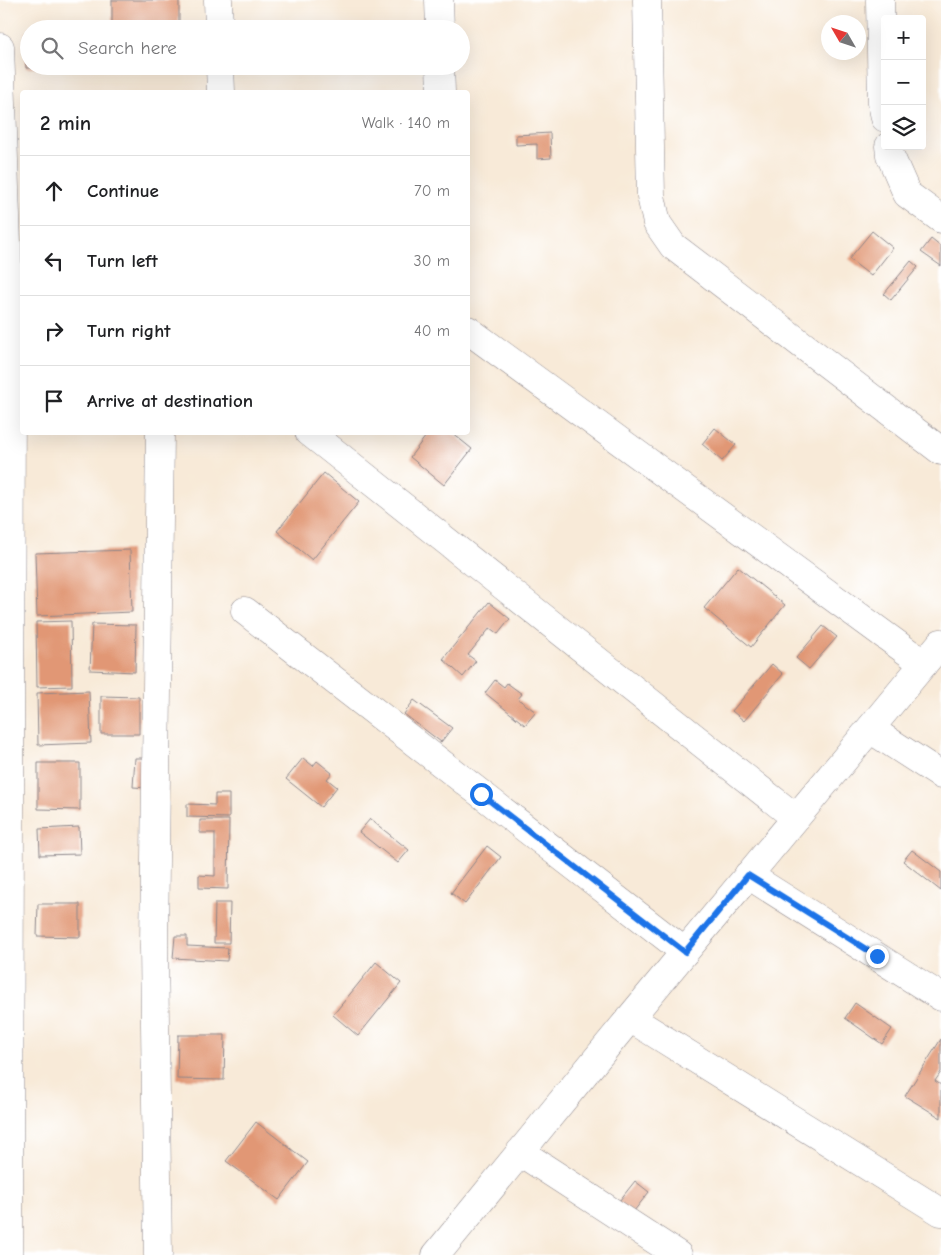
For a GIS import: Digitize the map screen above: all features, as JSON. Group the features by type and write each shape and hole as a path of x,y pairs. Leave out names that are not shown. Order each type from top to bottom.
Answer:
{"street":[{"path":"218,0 219,20"},
{"path":"439,0 440,20"},
{"path":"647,0 651,196 657,223 673,246 941,451"},
{"path":"880,0 882,105"},
{"path":"0,47 11,357 9,1255"},
{"path":"221,75 222,90"},
{"path":"440,75 441,90"},
{"path":"889,150 907,194 941,219"},
{"path":"470,331 924,664"},
{"path":"158,1255 154,947 160,435"},
{"path":"313,435 796,818"},
{"path":"245,611 685,952"},
{"path":"436,1255 941,643"},
{"path":"870,729 941,775"},
{"path":"748,875 941,997"},
{"path":"630,1018 941,1212"},
{"path":"520,1152 678,1255"}],"building":[{"path":"112,0 179,0 179,20 112,20"},
{"path":"550,133 551,158 537,159 537,144 516,145 516,135"},
{"path":"872,231 893,248 871,276 849,259"},
{"path":"931,239 941,247 941,266 921,252"},
{"path":"911,261 918,267 891,300 884,294"},
{"path":"715,428 736,445 722,461 702,444"},
{"path":"427,435 455,435 472,449 444,485 410,457"},
{"path":"324,473 359,502 312,560 277,531"},
{"path":"130,550 132,612 37,616 35,553"},
{"path":"738,567 785,605 751,647 704,608"},
{"path":"489,602 510,619 498,634 490,628 468,655 476,661 463,677 443,659"},
{"path":"71,621 72,686 37,687 36,622"},
{"path":"92,624 136,625 135,672 90,670"},
{"path":"823,626 837,637 809,669 796,658"},
{"path":"772,664 783,674 744,721 732,711"},
{"path":"495,680 504,687 507,683 522,694 518,699 536,712 525,725 485,693"},
{"path":"89,691 91,743 38,745 37,693"},
{"path":"101,696 139,697 139,734 101,734"},
{"path":"414,700 452,728 441,742 404,714"},
{"path":"135,758 148,758 147,788 133,787"},
{"path":"303,758 313,766 317,761 332,773 327,779 337,787 321,807 286,779"},
{"path":"38,763 80,763 80,810 38,809"},
{"path":"215,794 229,794 229,818 187,817 187,804 215,805"},
{"path":"370,819 409,850 398,863 359,832"},
{"path":"200,820 229,820 228,889 199,888 199,875 215,876 215,833 200,833"},
{"path":"79,827 80,854 40,855 39,829"},
{"path":"487,846 501,857 465,904 451,893"},
{"path":"912,850 941,872 941,891 903,861"},
{"path":"215,903 230,903 229,943 214,943"},
{"path":"38,904 80,904 80,937 37,936"},
{"path":"175,936 187,936 187,946 228,948 227,961 173,958"},
{"path":"376,962 401,983 358,1036 333,1015"},
{"path":"855,1003 892,1029 882,1044 845,1018"},
{"path":"178,1035 225,1035 224,1080 177,1079"},
{"path":"941,1039 941,1072 935,1081 941,1085 941,1118 905,1096"},
{"path":"256,1122 308,1162 279,1200 226,1161"},
{"path":"635,1181 649,1192 630,1216 616,1205"}],"route":[{"path":"481,794 685,952 748,875 877,956"}]}
